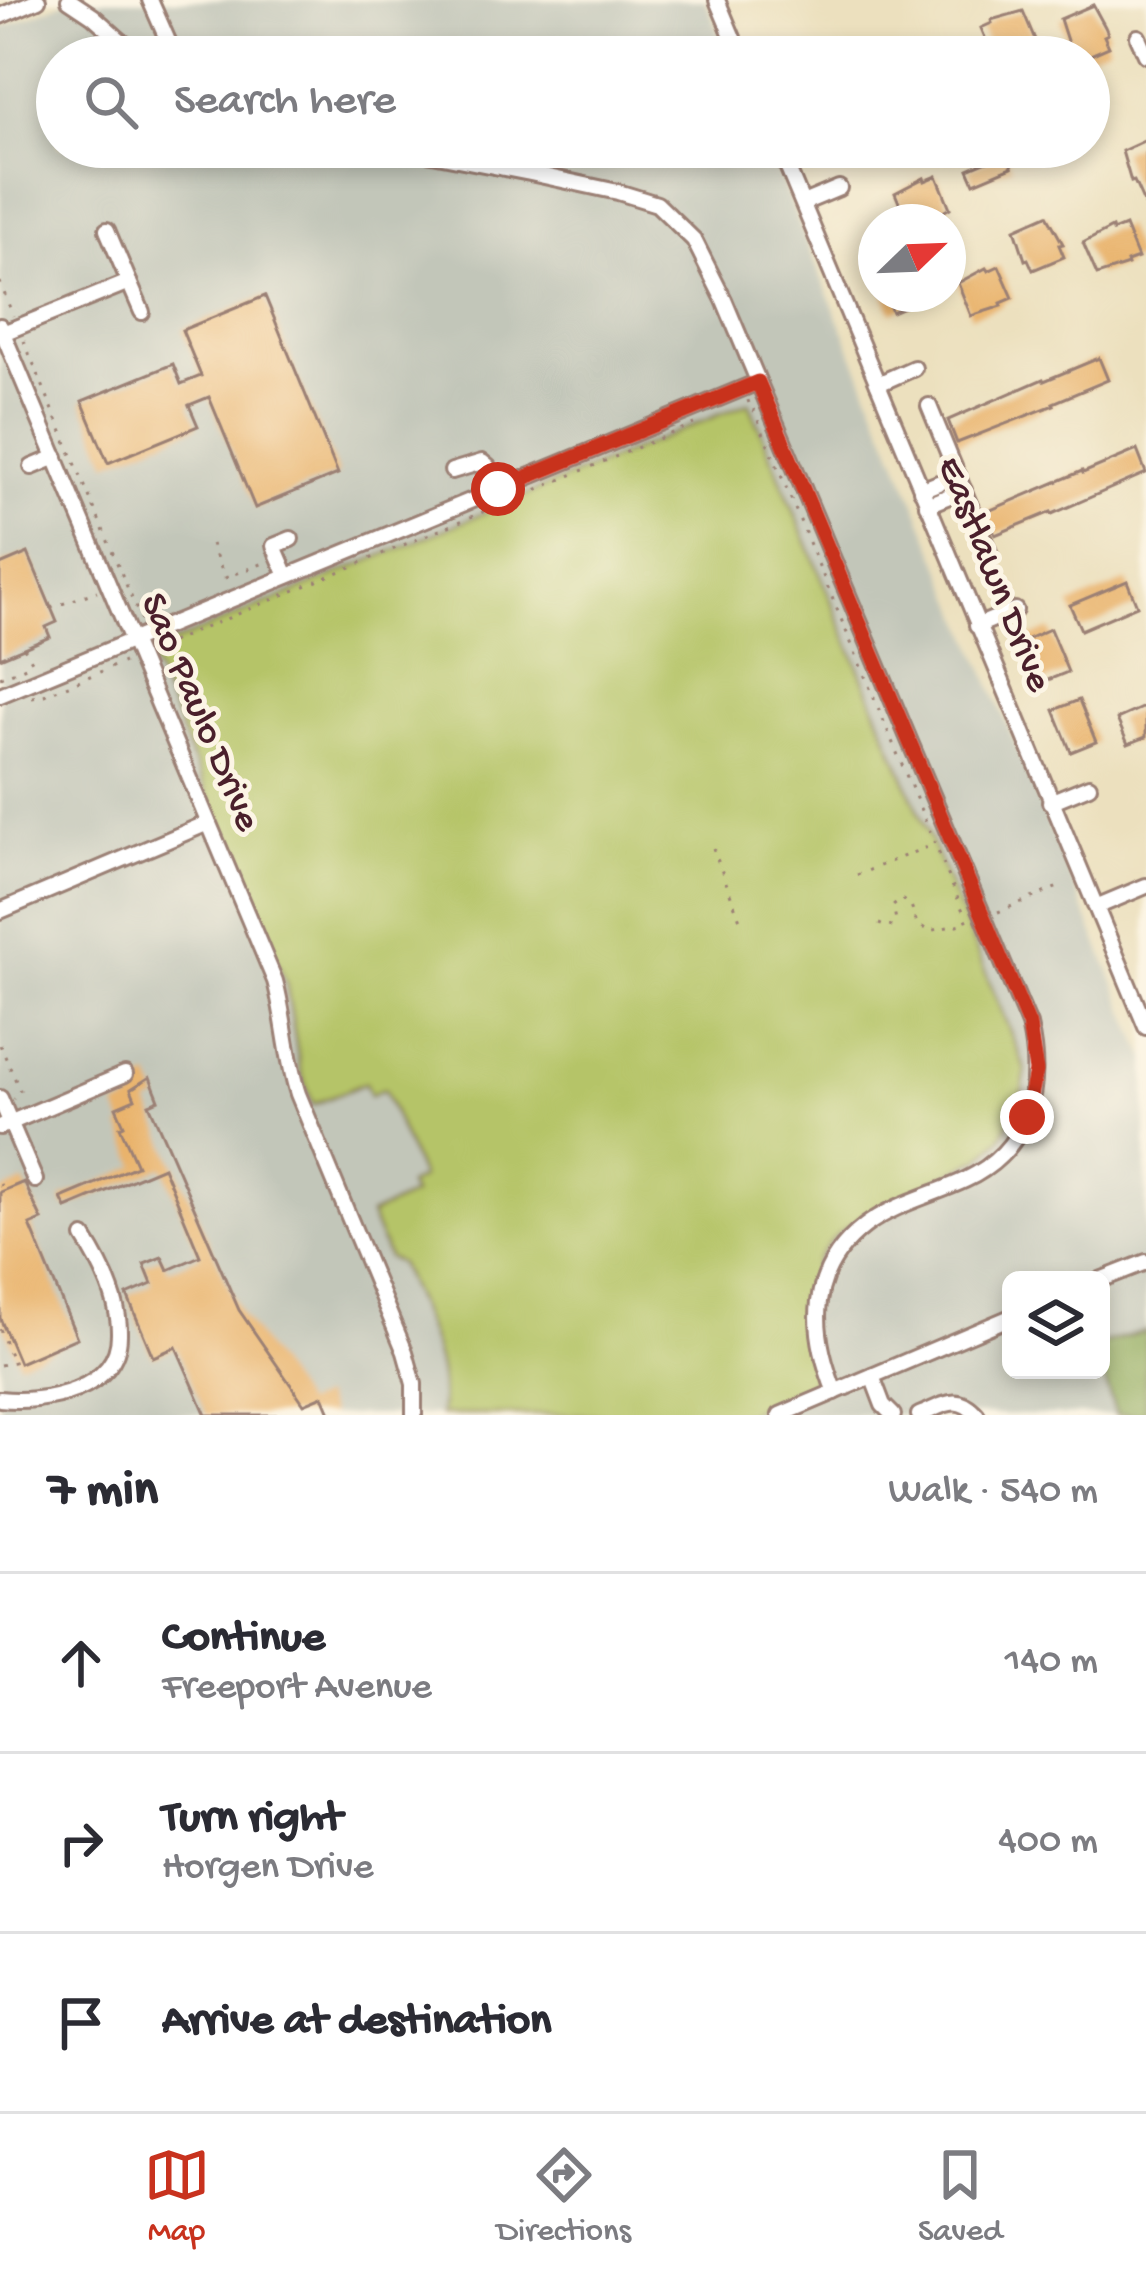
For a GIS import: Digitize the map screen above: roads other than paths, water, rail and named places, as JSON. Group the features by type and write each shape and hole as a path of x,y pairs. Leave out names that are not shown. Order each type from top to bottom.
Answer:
{"street":[{"path":"0,16 38,0"},
{"path":"69,0 115,36"},
{"path":"150,0 166,36"},
{"path":"717,0 732,36"},
{"path":"1138,38 1143,59"},
{"path":"502,168 657,204 694,240 724,301 1029,1025 1036,1071 1027,1117 1005,1151 971,1178 865,1226 831,1266 818,1299 817,1334 835,1391"},
{"name":"Eastlawn Drive","path":"788,168 1146,1027"},
{"path":"803,203 839,188"},
{"path":"107,230 142,312"},
{"path":"7,328 129,282"},
{"name":"Sao Paulo Drive","path":"7,328 110,586 140,637 139,655 275,981 287,1057 313,1132 405,1352 414,1384 414,1415"},
{"path":"878,384 914,368"},
{"path":"0,695 758,382"},
{"path":"929,406 992,557"},
{"path":"32,467 56,458"},
{"path":"452,471 482,462 498,489"},
{"path":"924,497 958,475"},
{"path":"924,497 964,490"},
{"path":"287,576 274,546 292,539"},
{"path":"977,626 1016,610"},
{"path":"1050,802 1089,786"},
{"path":"0,910 208,823"},
{"path":"1096,907 1146,886"},
{"path":"5,1125 124,1074"},
{"path":"0,1098 5,1125 35,1180"},
{"path":"0,1399 40,1399 81,1387 104,1372 116,1351 116,1310 84,1237"},
{"path":"1110,1276 1146,1262"},
{"path":"780,1415 1002,1320"},
{"path":"872,1376 883,1405 893,1415"},
{"path":"919,1415 957,1401 977,1415"}]}
